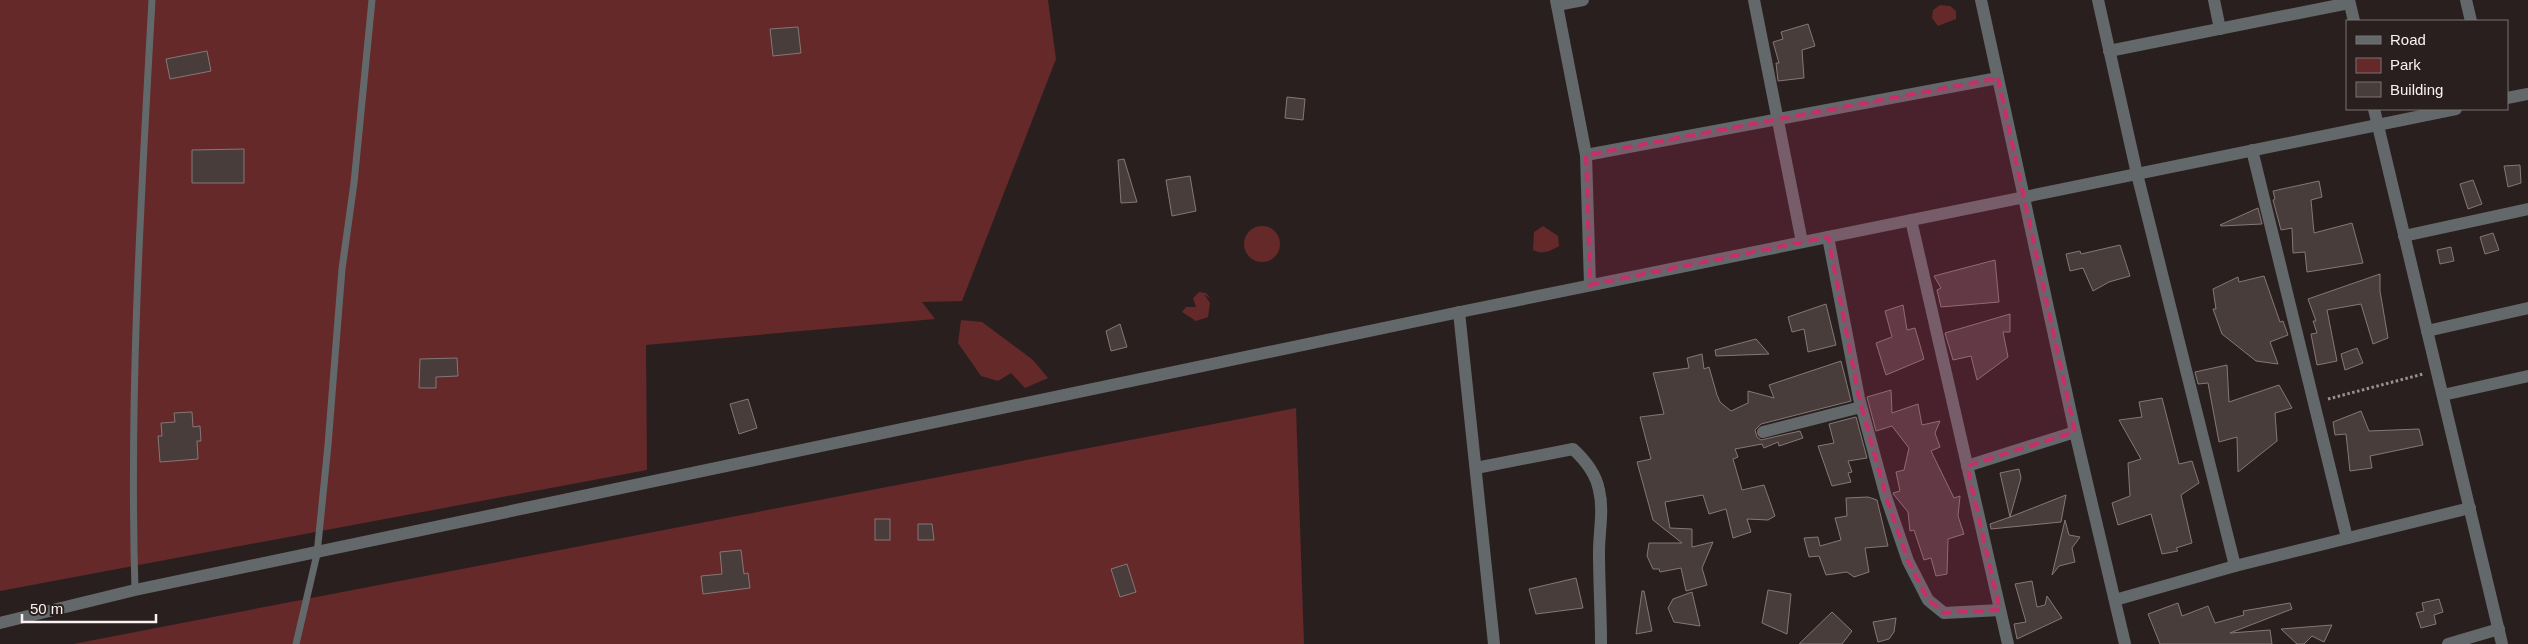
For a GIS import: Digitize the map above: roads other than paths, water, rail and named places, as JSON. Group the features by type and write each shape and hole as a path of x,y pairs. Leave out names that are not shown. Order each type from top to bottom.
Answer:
{"street":[{"path":"1584,0 1556,3 1586,155 1590,285"},
{"path":"1754,0 1802,242"},
{"path":"1981,0 2075,432 2125,644"},
{"path":"2098,0 2137,174 2235,566"},
{"path":"2214,0 2220,29"},
{"path":"2466,0 2471,20"},
{"path":"2109,51 2349,2 2354,20"},
{"path":"1586,155 1998,78"},
{"path":"2508,98 2528,94"},
{"path":"2374,110 2502,644"},
{"path":"0,623 135,590 317,554 1459,312 2451,110"},
{"path":"2252,150 2348,538"},
{"path":"2404,236 2528,209"},
{"path":"1911,220 2008,644"},
{"path":"1828,237 1862,407 1892,516 1908,561 1928,600 1944,613 2000,610"},
{"path":"2428,331 2528,308"},
{"path":"1459,312 1494,644"},
{"path":"2443,395 2528,376"},
{"path":"1763,432 1862,407"},
{"path":"1967,466 2075,432"},
{"path":"1476,468 1573,449 1581,456 1596,480 1602,506 1599,553 1602,644"},
{"path":"2115,600 2235,566 2470,508"},
{"path":"2448,644 2499,629"}],"lane":[{"path":"135,590 133,507 138,254 152,0"},
{"path":"296,644 317,554 342,269 354,183 372,0"}]}
